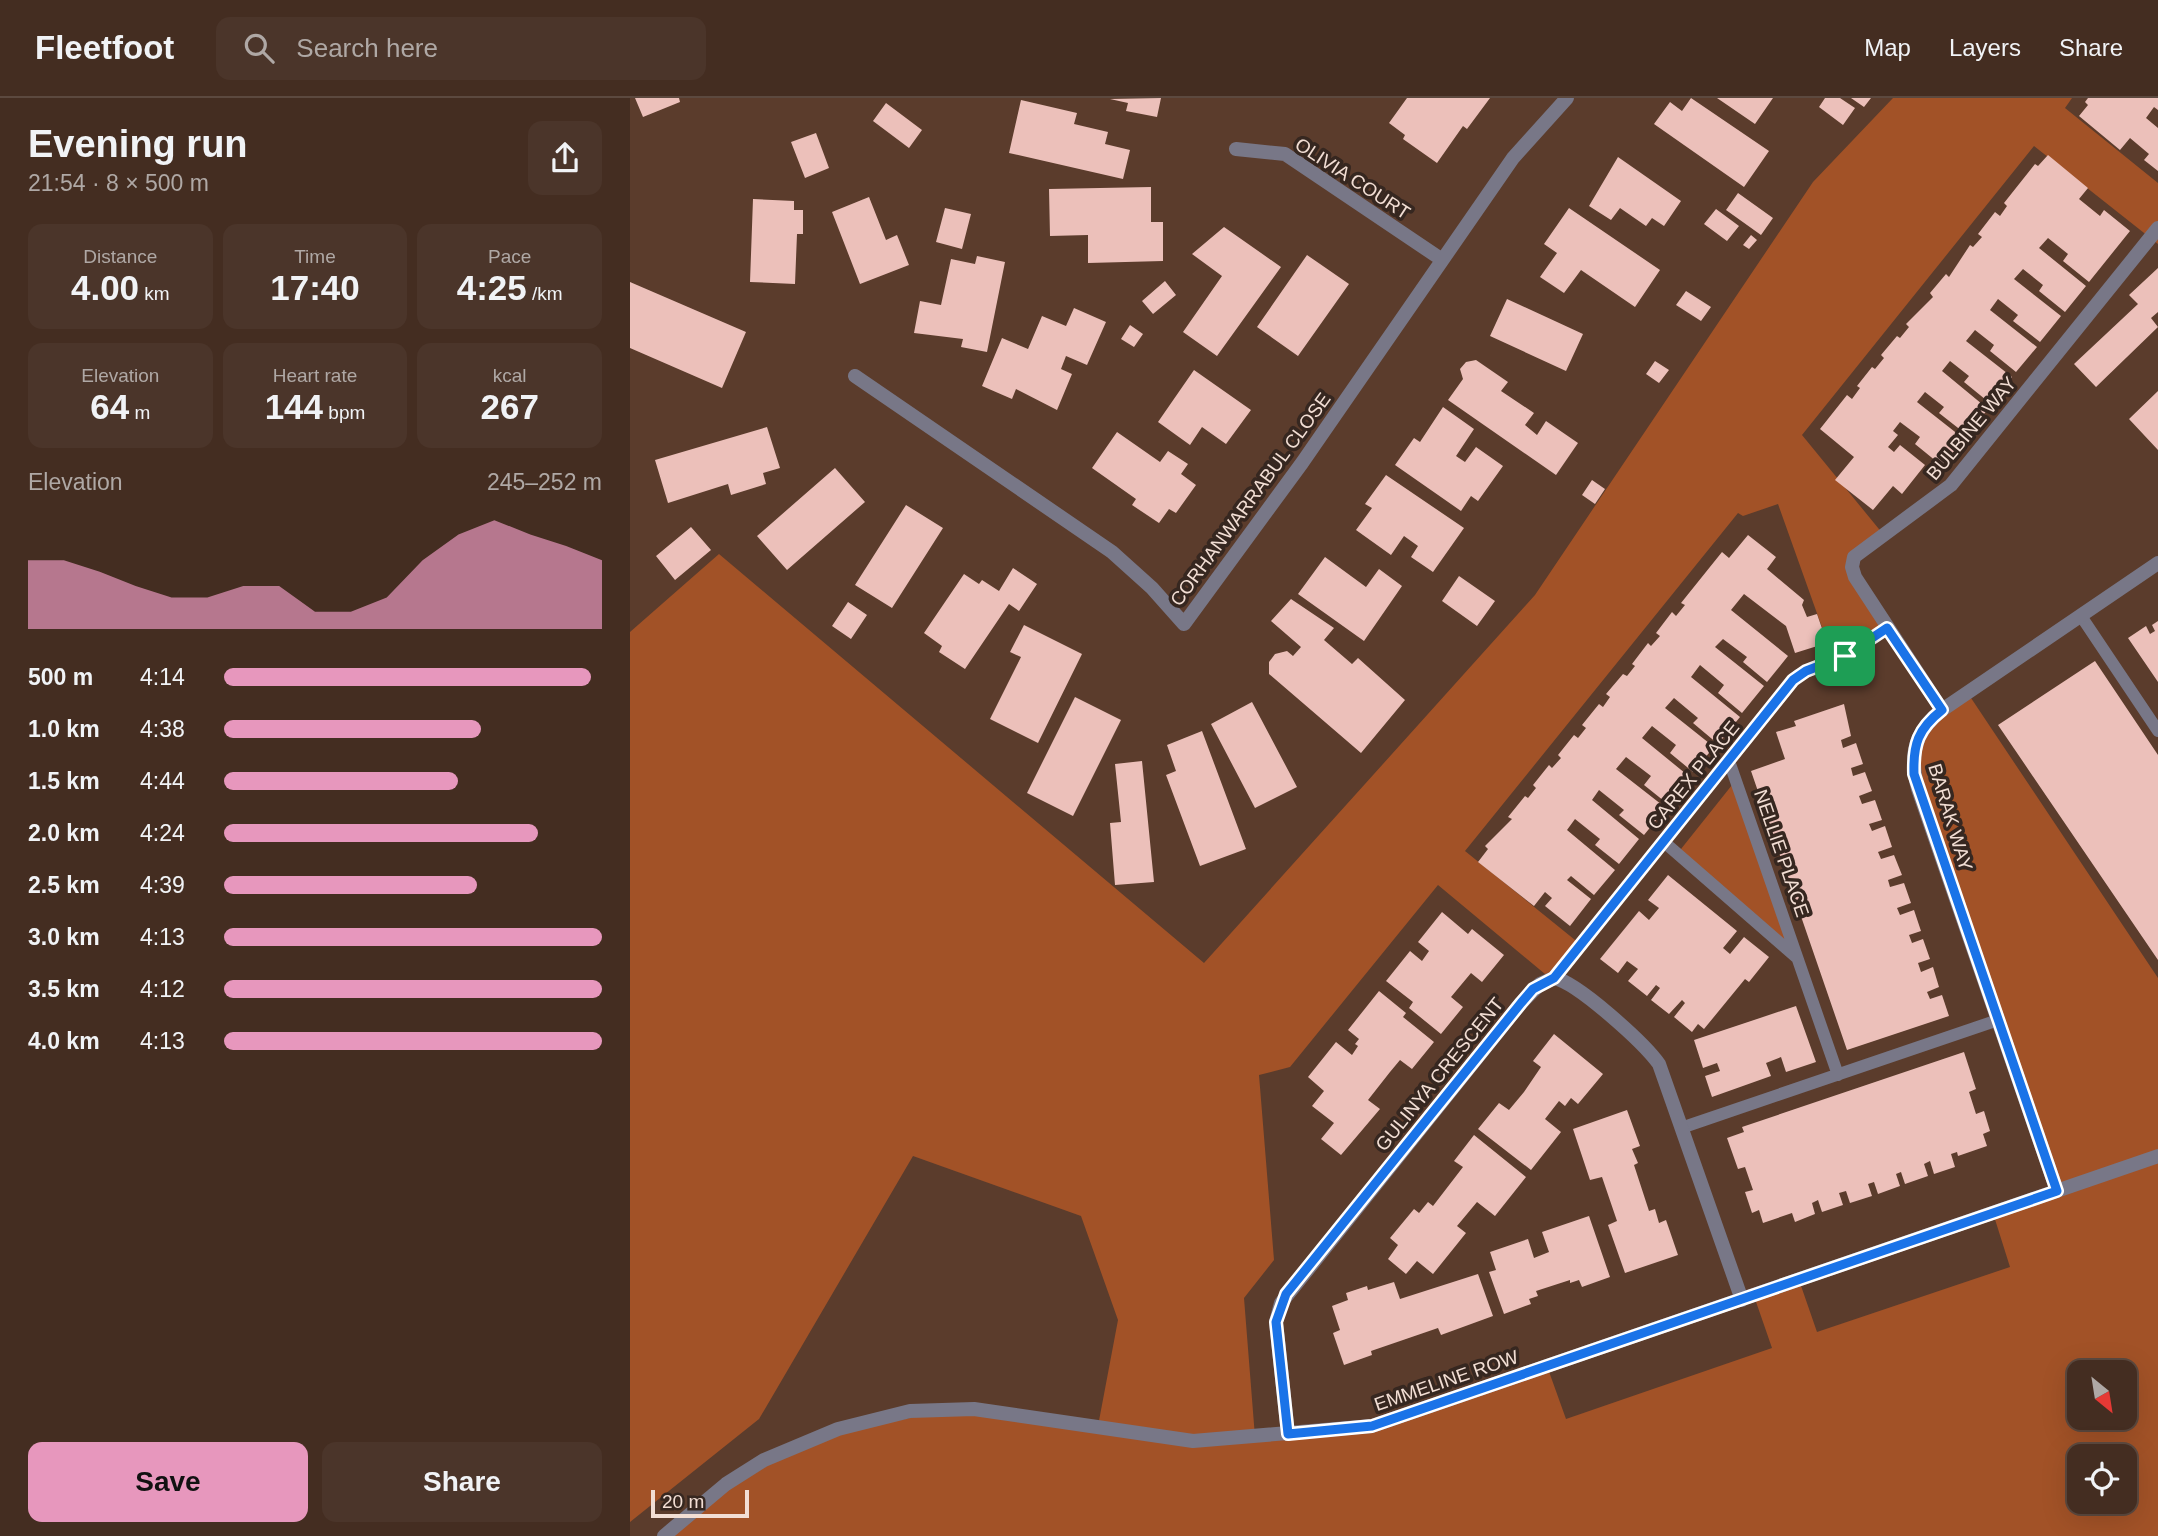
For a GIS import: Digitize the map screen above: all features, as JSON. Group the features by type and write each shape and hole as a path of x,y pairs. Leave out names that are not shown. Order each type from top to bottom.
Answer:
{"street":[{"name":"CORHANWARRABUL CLOSE","path":"855,376 1112,552 1152,588 1184,624 1301,463 1513,158 1567,98"},
{"name":"OLIVIA COURT","path":"1236,149 1285,154 1441,258"},
{"name":"BULBINE WAY","path":"1942,710 1855,578 1852,567 1854,557 1951,485 2158,228"},
{"name":"BARAK WAY","path":"2057,1191 1914,774 1914,747 1918,735 1942,710 2158,563"},
{"path":"1554,978 1570,983 1648,1049 1662,1072 1742,1300"},
{"name":"GULINYA CRESCENT","path":"1288,1434 1276,1322 1281,1303 1521,1003 1533,989 1554,978"},
{"name":"EMMELINE ROW","path":"663,1536 726,1484 764,1460 838,1429 910,1411 974,1409 1193,1441 1372,1426 2158,1156"}],"lane":[{"path":"2081,616 2158,732"},
{"name":"CAREX PLACE","path":"1554,978 1798,675 1845,656 1887,628"},
{"name":"NELLIE PLACE","path":"1729,761 1838,1075"},
{"name":"NELLIE PLACE","path":"1664,842 1798,958"},
{"path":"1681,1128 1998,1020"}],"shaded area":[{"path":"1893,98 2072,98 2065,108 2158,183 2158,244 2034,146 1802,435 1883,534 1852,561 1887,628 1834,661 1778,504 1743,516 1738,513 1465,851 1580,944 1551,979 1438,885 1290,1067 1259,1075 1274,1260 1244,1298 1255,1437 1372,1426 1547,1366 1566,1419 1772,1348 1754,1296 1799,1280 1817,1332 2010,1267 1993,1213 2056,1191 1918,789 1914,747 1967,692 2158,978 2158,1536 664,1536 692,1511 811,1439 952,1409 1098,1426 1118,1320 1081,1216 913,1156 759,1419 630,1522 630,632 719,554 1204,963 1535,595 1813,182"},
{"path":"1736,780 1798,958 1677,854"}],"building":[{"path":"635,98 679,98 680,102 643,117"},
{"path":"1161,98 1157,117 1126,111 1128,103 1110,99"},
{"path":"1407,98 1490,98 1467,129 1463,126 1437,163 1403,139 1405,135 1389,123"},
{"path":"1691,98 1769,151 1744,187 1654,124 1670,102 1682,111"},
{"path":"1717,98 1773,98 1755,124"},
{"path":"1825,98 1840,98 1855,108 1843,125 1819,107"},
{"path":"1851,98 1871,98 1864,107"},
{"path":"2088,98 2158,98 2158,110 2154,107 2146,118 2158,128 2158,171 2144,160 2149,154 2130,138 2120,150 2079,116 2088,105 2085,102"},
{"path":"1021,100 1077,113 1074,124 1108,132 1105,144 1130,150 1123,179 1009,153"},
{"path":"886,103 922,130 909,148 873,121"},
{"path":"816,133 829,168 805,178 791,142"},
{"path":"2048,155 2088,188 2079,199 2100,216 2104,210 2130,231 2089,282 2063,261 2068,254 2048,238 2039,248 2086,286 2065,312 2039,291 2043,285 2023,269 2014,279 2061,316 2040,342 2013,321 2018,315 1998,299 1990,310 2037,347 2016,372 1990,351 1994,345 1975,330 1966,341 2012,377 1991,404 1964,382 1969,376 1950,361 1942,371 1988,409 1967,435 1939,413 1944,407 1925,392 1917,402 1964,439 1942,466 1915,444 1920,437 1900,422 1893,431 1898,435 1888,447 1894,452 1900,445 1925,465 1902,494 1893,486 1873,510 1835,480 1854,457 1820,429 1847,395 1852,399 1860,388 1857,386 1872,367 1875,369 1884,358 1881,355 1897,336 1900,338 1909,327 1906,324 1933,297 1930,293 1946,274 1949,277 1970,245 1973,247 1982,237 1978,234 1995,212 2000,216 2007,206 2004,203 2035,164 2038,166"},
{"path":"1618,157 1681,201 1664,226 1652,218 1646,226 1620,208 1611,220 1589,206"},
{"path":"1151,187 1151,222 1163,222 1163,261 1088,263 1088,235 1050,236 1049,189"},
{"path":"1738,193 1773,218 1761,235 1726,210"},
{"path":"869,197 886,240 897,235 909,265 860,284 832,212"},
{"path":"753,199 794,201 794,210 803,210 803,234 797,234 795,284 750,282"},
{"path":"945,208 971,214 962,249 936,242"},
{"path":"1569,208 1660,270 1635,307 1581,270 1564,293 1540,277 1557,253 1544,244"},
{"path":"1716,209 1739,226 1727,241 1704,224"},
{"path":"1224,227 1281,267 1217,356 1183,332 1222,276 1192,254"},
{"path":"1751,235 1757,240 1749,249 1743,245"},
{"path":"1307,255 1349,284 1298,356 1257,327"},
{"path":"977,256 1005,262 987,352 961,347 963,339 914,333 920,301 941,305 951,259 975,264"},
{"path":"2158,268 2158,312 2151,318 2158,327 2096,387 2074,364 2138,304 2129,295"},
{"path":"1165,281 1176,295 1153,314 1142,301"},
{"path":"630,282 746,332 722,388 630,348"},
{"path":"1686,291 1711,307 1701,321 1676,305"},
{"path":"1507,299 1583,334 1566,371 1490,336"},
{"path":"1074,308 1106,322 1087,365 1066,356 1061,369 1072,374 1057,410 1016,389 1012,399 982,386 1002,338 1028,349 1042,316 1066,326"},
{"path":"1130,325 1143,334 1134,347 1121,339"},
{"path":"1476,360 1508,382 1501,391 1534,413 1525,425 1537,435 1546,421 1578,443 1556,475 1448,400 1463,379 1460,369 1466,362"},
{"path":"1655,361 1669,370 1659,383 1646,374"},
{"path":"1194,370 1251,410 1226,444 1202,427 1190,445 1158,422"},
{"path":"2158,391 2158,450 2129,419"},
{"path":"1443,407 1474,429 1456,456 1465,462 1476,447 1503,466 1478,501 1471,496 1461,511 1395,465 1414,438 1420,442"},
{"path":"767,427 780,468 763,473 766,484 731,495 728,484 668,503 655,460"},
{"path":"1117,432 1160,462 1168,451 1188,464 1181,474 1196,485 1176,513 1169,509 1159,523 1132,505 1136,499 1092,468"},
{"path":"835,468 865,502 787,570 757,536"},
{"path":"1386,475 1464,528 1433,572 1411,557 1418,546 1404,536 1391,555 1356,530 1372,508 1365,504"},
{"path":"1592,480 1605,489 1595,504 1582,495"},
{"path":"906,505 943,528 892,608 855,585"},
{"path":"691,527 711,550 675,580 656,556"},
{"path":"1748,535 1776,557 1767,569 1804,600 1802,605 1807,617 1817,614 1827,643 1795,653 1786,626 1744,594 1731,610 1788,656 1767,682 1743,662 1747,657 1723,639 1715,647 1764,686 1742,713 1718,693 1724,685 1700,665 1691,677 1740,717 1718,744 1693,723 1698,718 1674,698 1665,708 1714,747 1693,772 1670,753 1676,745 1652,726 1642,738 1691,778 1669,805 1644,785 1651,776 1626,757 1616,769 1666,808 1644,835 1619,815 1624,810 1599,790 1592,800 1639,839 1619,864 1595,845 1600,839 1575,819 1567,830 1615,870 1594,895 1571,876 1567,880 1591,899 1570,926 1545,906 1552,898 1545,892 1534,906 1478,862 1488,849 1485,846 1512,819 1508,817 1525,796 1528,798 1536,788 1533,785 1549,765 1552,768 1561,758 1558,755 1574,735 1578,738 1586,728 1582,725 1599,704 1603,707 1610,697 1606,694 1623,674 1627,676 1635,666 1632,664 1648,643 1651,646 1660,636 1656,633 1672,612 1676,616 1685,605 1681,603 1722,552 1729,558"},
{"path":"1325,557 1366,587 1379,569 1402,586 1364,641 1298,594"},
{"path":"1013,568 1037,584 1019,611 1009,604 965,669 939,652 942,646 924,633 964,574 979,584 982,580 999,591"},
{"path":"1459,576 1495,601 1477,626 1442,601"},
{"path":"1291,599 1334,628 1324,640 1352,664 1358,658 1405,700 1361,753 1269,674 1269,662 1275,654 1287,651 1293,656 1301,647 1271,621"},
{"path":"848,602 867,615 851,639 832,626"},
{"path":"2158,621 2158,682 2128,638 2146,626 2150,634 2155,631 2152,625"},
{"path":"1024,625 1082,654 1038,743 990,719 1021,657 1010,652"},
{"path":"2095,661 2158,755 2158,960 1998,725"},
{"path":"1075,697 1121,720 1073,816 1027,793"},
{"path":"1252,702 1297,787 1255,808 1211,724"},
{"path":"1844,704 1851,736 1841,740 1843,748 1856,743 1863,764 1851,768 1853,776 1865,772 1872,791 1859,796 1862,804 1875,800 1882,820 1869,824 1872,831 1885,826 1892,847 1878,852 1881,859 1894,855 1902,875 1888,880 1890,887 1904,883 1911,903 1897,908 1900,915 1914,910 1921,931 1909,935 1912,943 1923,939 1930,959 1918,963 1921,972 1933,967 1939,987 1927,992 1930,999 1942,995 1949,1016 1847,1050 1751,771 1785,759 1776,732 1796,726 1794,721"},
{"path":"1202,731 1246,849 1200,866 1166,775 1176,771 1167,745"},
{"path":"1142,761 1154,882 1115,885 1110,823 1121,822 1115,764"},
{"path":"1668,875 1737,931 1723,948 1730,954 1744,937 1769,957 1749,982 1745,979 1704,1029 1698,1024 1692,1032 1674,1017 1685,1003 1682,1000 1669,1014 1651,1000 1660,988 1656,985 1647,996 1628,981 1638,969 1627,961 1618,973 1600,959 1639,911 1649,920 1659,908 1648,900"},
{"path":"1442,912 1468,934 1472,929 1504,955 1482,982 1471,973 1451,997 1463,1007 1441,1034 1409,1008 1413,1002 1386,981 1410,951 1422,961 1429,951 1418,942"},
{"path":"1379,991 1406,1013 1403,1017 1434,1042 1412,1069 1400,1060 1390,1072 1368,1100 1380,1109 1341,1155 1321,1139 1334,1123 1312,1106 1324,1091 1308,1077 1336,1042 1352,1055 1359,1039 1348,1030"},
{"path":"1796,1006 1816,1062 1786,1072 1781,1057 1766,1063 1771,1076 1712,1097 1705,1076 1720,1071 1717,1063 1703,1068 1694,1040"},
{"path":"1554,1034 1603,1074 1578,1104 1571,1098 1565,1106 1559,1101 1545,1119 1561,1132 1531,1170 1478,1129 1499,1103 1509,1110 1524,1092 1541,1067 1533,1061"},
{"path":"1964,1052 1976,1089 1969,1092 1976,1114 1984,1111 1990,1131 1983,1134 1987,1146 1958,1156 1957,1152 1951,1154 1955,1167 1934,1174 1930,1161 1924,1164 1928,1176 1905,1184 1901,1172 1896,1174 1900,1186 1878,1194 1874,1182 1868,1184 1872,1196 1850,1203 1846,1191 1839,1193 1843,1205 1822,1212 1818,1200 1812,1203 1815,1214 1795,1222 1792,1213 1763,1223 1759,1210 1752,1213 1745,1192 1753,1190 1745,1167 1738,1169 1727,1138 1744,1132 1742,1127"},
{"path":"1627,1110 1640,1146 1632,1149 1638,1163 1634,1165 1649,1211 1655,1209 1659,1223 1666,1220 1678,1255 1625,1273 1608,1225 1617,1221 1602,1177 1590,1180 1573,1129"},
{"path":"1474,1135 1526,1177 1495,1216 1477,1202 1457,1226 1466,1233 1433,1274 1417,1261 1406,1274 1388,1259 1398,1245 1390,1238 1414,1209 1419,1213 1428,1202 1433,1206 1463,1167 1454,1161"},
{"path":"1589,1216 1610,1277 1582,1287 1579,1280 1570,1283 1570,1280 1536,1291 1538,1296 1529,1299 1531,1304 1504,1314 1489,1272 1496,1270 1490,1252 1528,1239 1534,1258 1549,1252 1542,1232"},
{"path":"1478,1274 1493,1316 1441,1335 1438,1328 1371,1351 1372,1355 1344,1365 1333,1333 1340,1330 1332,1306 1348,1300 1346,1293 1367,1286 1368,1290 1394,1282 1400,1299"}],"route":[{"path":"1887,628 1942,710 1927,722 1918,735 1914,747 1914,774 2057,1191 1372,1426 1288,1434 1276,1322 1277,1312 1286,1294 1521,1003 1533,989 1554,978 1793,680 1806,671 1845,656 1887,628"}]}
